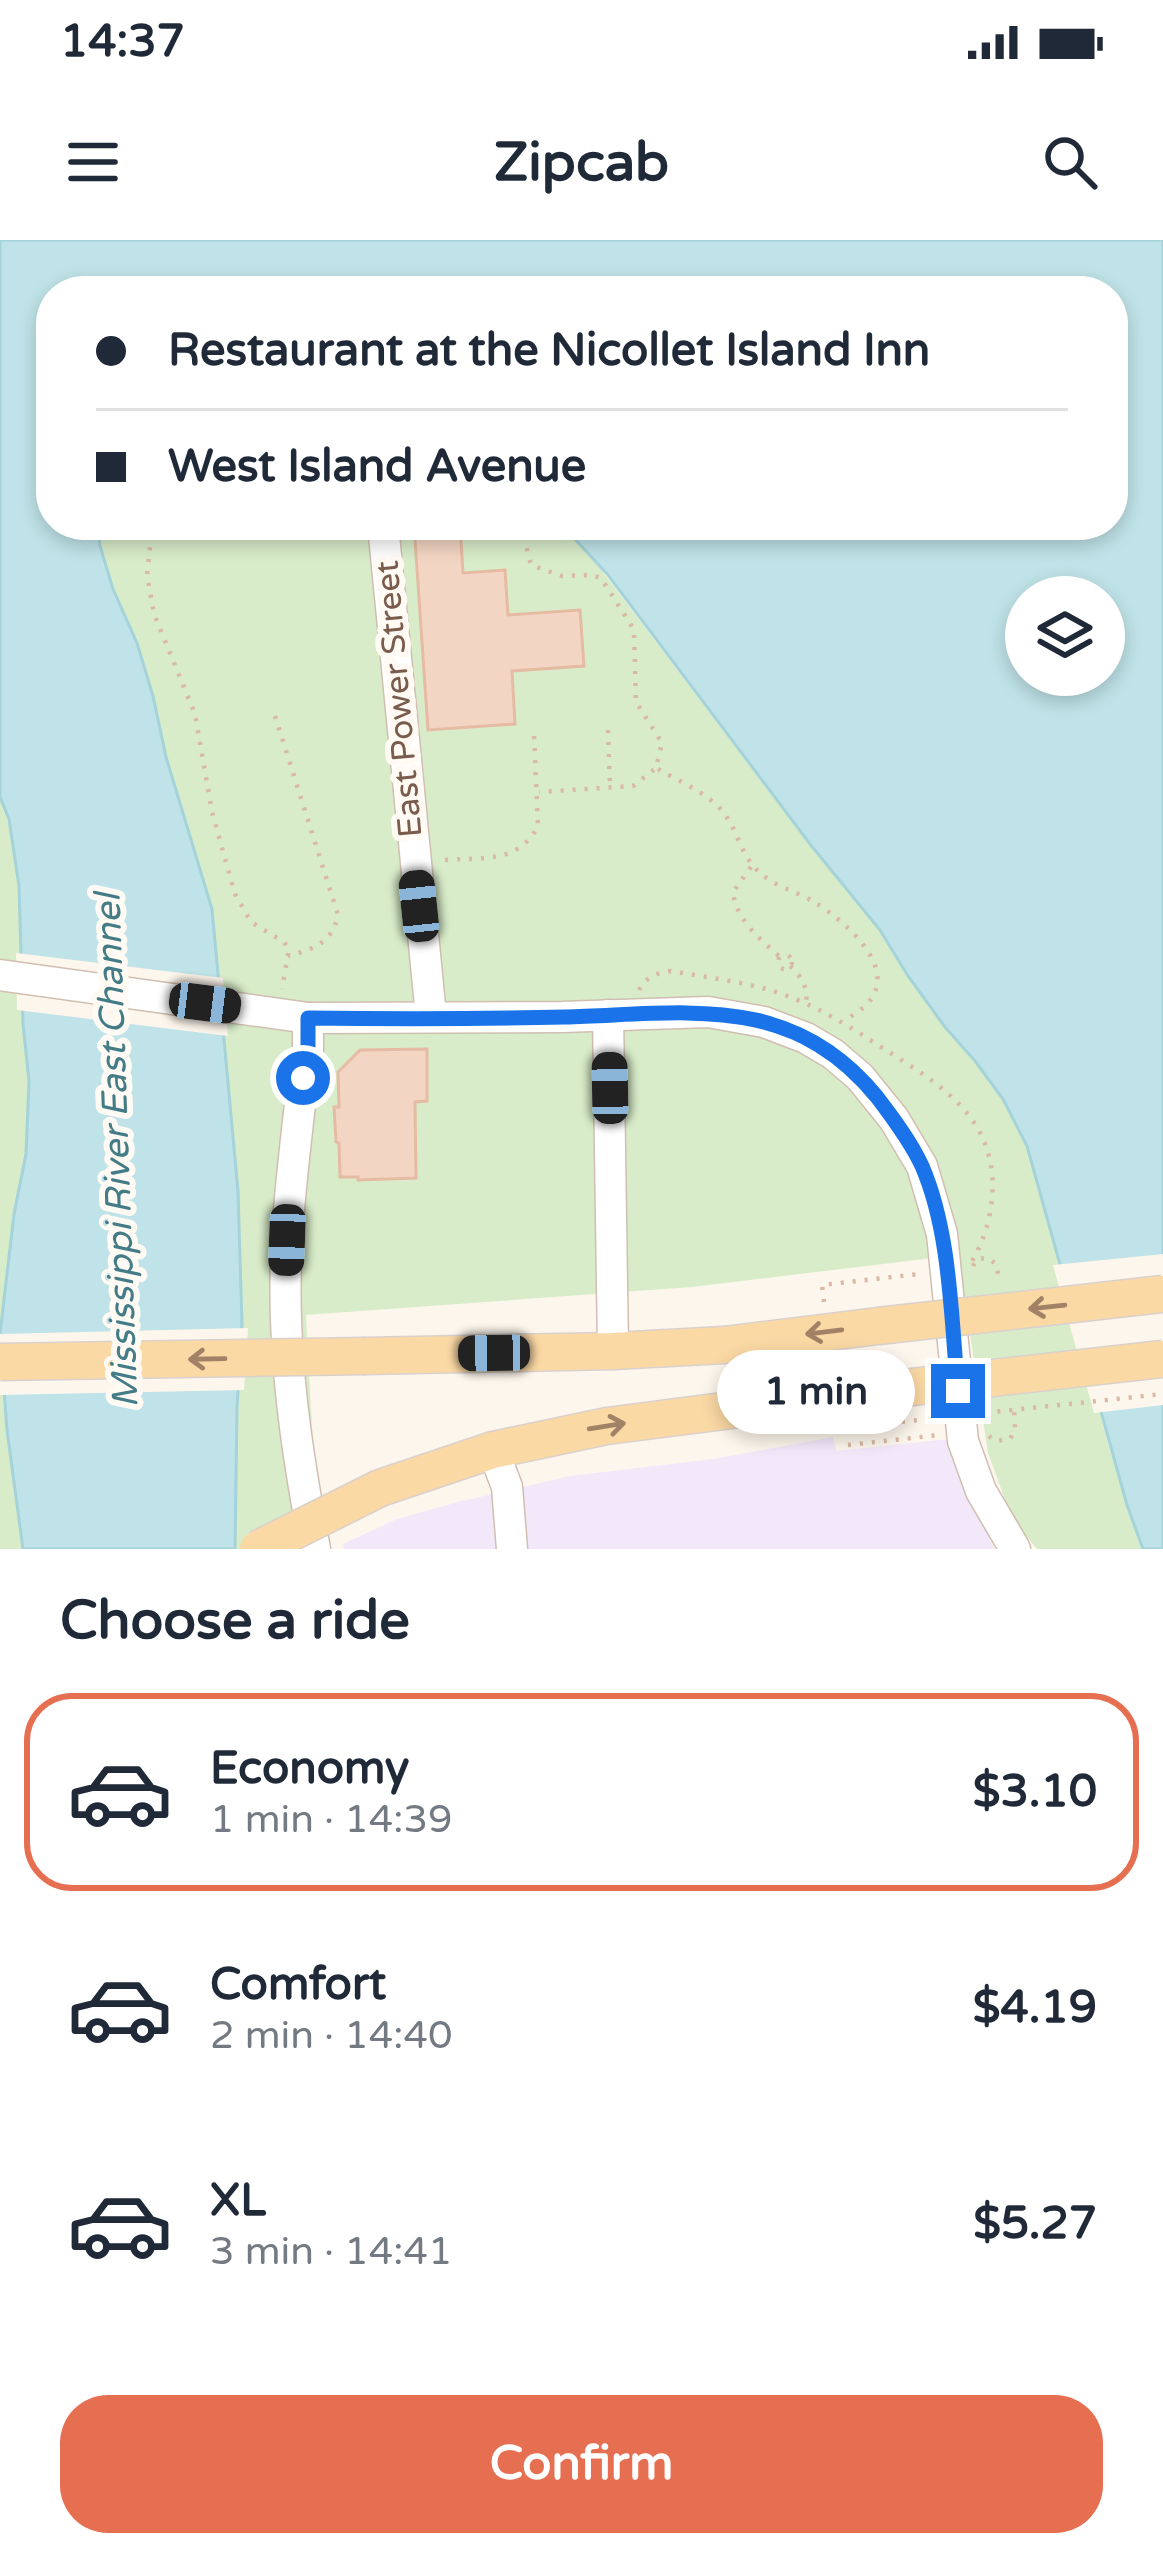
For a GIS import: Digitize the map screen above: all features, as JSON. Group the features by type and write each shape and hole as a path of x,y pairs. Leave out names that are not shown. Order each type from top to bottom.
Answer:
{"main road":[{"path":"0,1362 724,1345 1163,1294"},
{"path":"258,1549 380,1488 493,1450 607,1426 888,1407 1163,1359"}],"street":[{"name":"East Power Street","path":"384,540 431,1016"},
{"path":"0,975 308,1018 708,1012 764,1022 806,1038 860,1077 894,1119 922,1166 942,1234 963,1441 981,1491 1015,1549"},
{"path":"608,1015 613,1351"},
{"path":"308,1018 287,1240 286,1323 304,1492 315,1549"},
{"path":"493,1450 507,1487 512,1549"}],"path":[{"path":"151,540 147,575 154,614 195,715 212,812 235,894 251,922 289,949 282,991"},
{"path":"525,540 531,565 562,576 602,578 634,632 637,702 662,743 656,768 633,786 538,792"},
{"path":"275,716 338,915 327,940 288,956"},
{"path":"608,730 610,788"},
{"path":"415,862 515,853 524,847 538,826 534,735"},
{"path":"656,768 718,807 752,865 765,877 818,904 863,945 878,978 866,1005 844,1022"},
{"path":"752,865 737,883 734,903 780,957 780,967 790,967 805,985 806,1004"},
{"path":"972,1268 977,1259 988,1258 996,1264 1000,1282"},
{"path":"824,1301 823,1285 925,1274"},
{"path":"888,1407 1014,1409 1163,1394"},
{"path":"987,1434 995,1441 1010,1439 1016,1430 1014,1409"},
{"path":"848,1445 944,1434"}],"shaded area":[{"path":"833,1437 836,1451 949,1439 994,1549 344,1549 343,1544 397,1519 570,1476 713,1459"}],"green space":[{"path":"99,540 578,540 880,930 944,1027 1003,1099 1027,1147 1109,1447 1142,1549 1037,1549 1012,1519 988,1453 958,1255 692,1287 306,1315 315,1487 311,1549 235,1549 166,757 145,668"},
{"path":"0,797 9,819 19,886 29,1081 26,1155 0,1333"},
{"path":"0,1349 23,1549 0,1549"}],"water":[{"name":"Mississippi River East Channel","path":"0,240 1163,240 1163,1549 1143,1549 1127,1505 1027,1146 1003,1099 945,1027 880,930 608,575 576,540 1128,540 1128,276 36,276 36,540 99,540 113,589 137,643 212,909 238,1191 242,1324 235,1549 23,1549 0,1334 26,1154 29,1081 19,886 9,819 0,797"}],"pier":[{"path":"16,953 223,978 228,1036 17,1010"},
{"path":"1163,1254 1163,1405 1094,1413 1053,1265"},
{"path":"248,1328 244,1390 0,1395 0,1334"}],"building":[{"path":"415,540 461,540 463,573 505,570 508,615 580,610 584,666 512,671 515,724 428,730"},
{"path":"427,1049 427,1101 415,1102 416,1178 340,1177 334,1107 339,1107 338,1072 360,1050"}],"route":[{"path":"303,1078 308,1018 708,1012 764,1022 806,1038 860,1077 894,1119 922,1166 942,1234 958,1391"}]}
